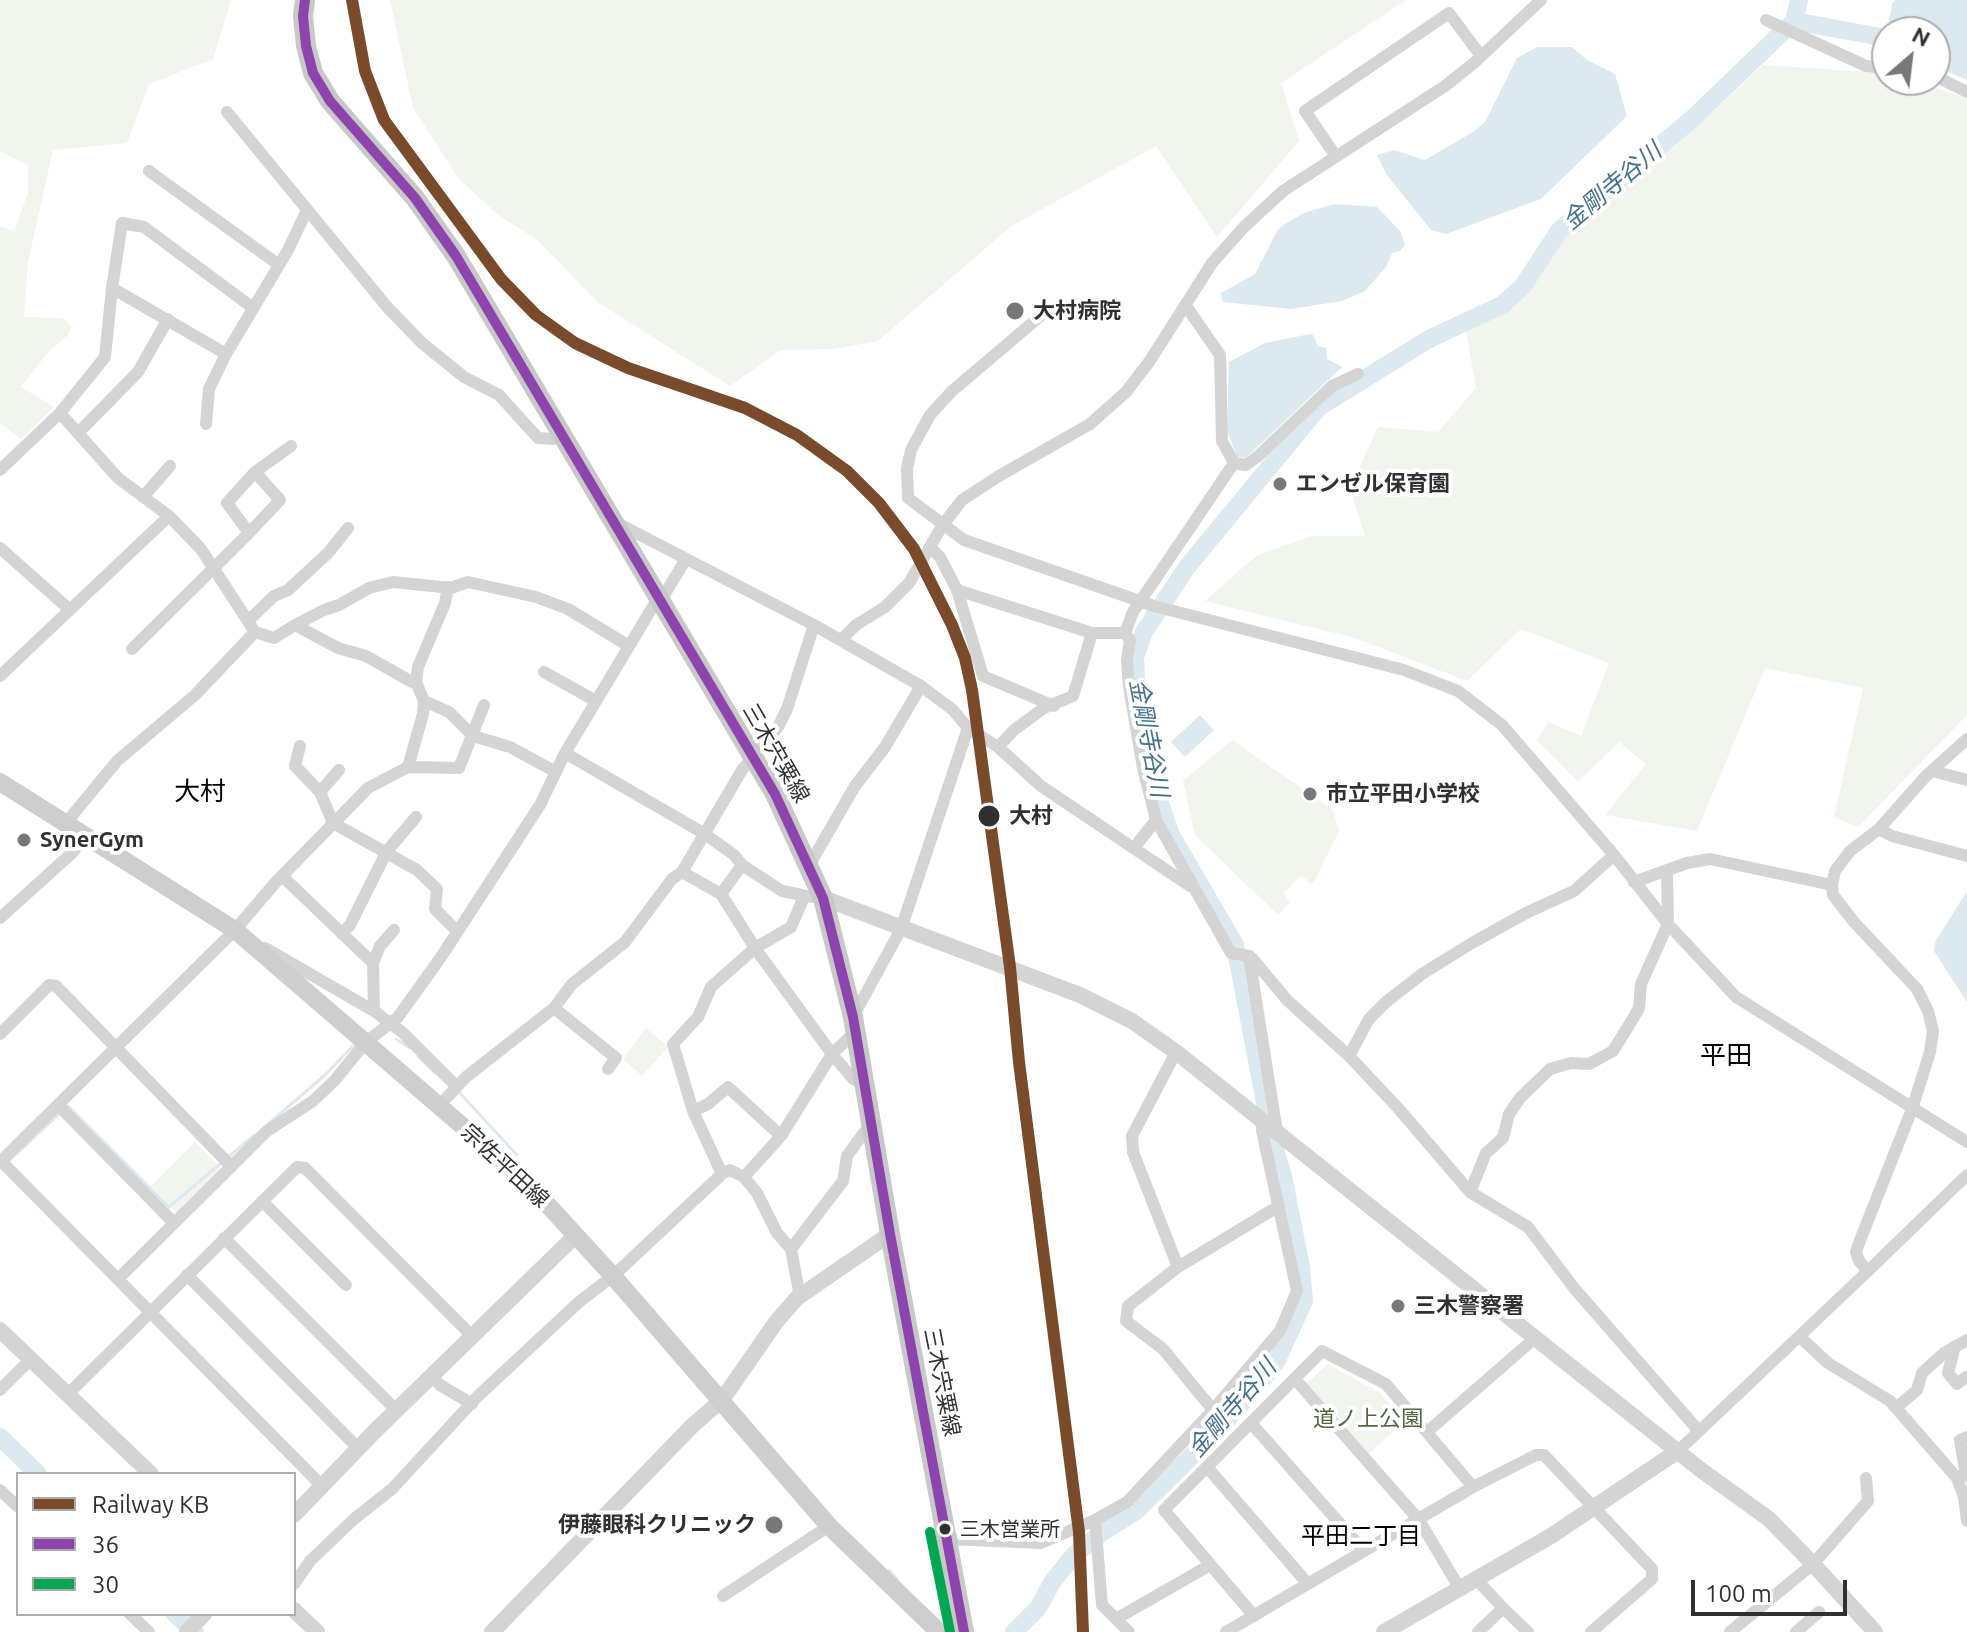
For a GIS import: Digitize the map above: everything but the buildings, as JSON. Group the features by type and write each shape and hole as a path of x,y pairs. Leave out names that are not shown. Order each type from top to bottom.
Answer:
{"main road":[{"name":"三木宍粟線","path":"305,0 306,46 313,73 330,101 437,227 775,794 810,864 814,897 854,1024 964,1632"},
{"name":"宗佐平田線","path":"0,782 235,930 525,1180 722,1400 829,1526 939,1632"}],"street":[{"path":"1440,0 1481,56"},
{"path":"841,640 856,625 885,607 909,583 942,526 962,500 1090,424 1126,392 1149,362 1212,263 1243,228 1283,191 1445,86 1541,0"},
{"path":"1335,155 1305,111 1449,13"},
{"path":"1766,20 1871,66"},
{"path":"227,112 388,308 422,343 464,377 499,395 538,438 553,439 561,435"},
{"path":"149,171 279,265"},
{"path":"206,424 209,389 307,210"},
{"path":"0,470 60,413 105,357 122,223 144,227 253,308"},
{"path":"112,288 226,354"},
{"path":"1186,306 1220,355 1222,441 1234,463"},
{"path":"1051,307 952,391 930,415 911,450 907,468 908,498 964,540 1141,602 1404,670 1458,691 1502,725 1614,855 1668,924 1736,997 1967,1142"},
{"path":"78,433 138,372 168,319"},
{"path":"1234,463 1246,465 1332,386 1358,374"},
{"path":"60,413 108,468 169,516 201,549 251,627 274,638 369,588 393,582 448,587 478,583 536,597 568,609 629,646"},
{"path":"249,533 227,503 255,472 291,446"},
{"path":"1125,633 1133,612 1234,463"},
{"path":"143,497 170,466"},
{"path":"132,649 280,500 255,472"},
{"path":"0,676 169,516"},
{"path":"615,522 814,625 921,686 953,710 968,728 998,747 1041,786 1193,888"},
{"path":"66,823 117,761 195,695 274,596 288,590 328,553 348,528"},
{"path":"930,547 940,557 957,590 983,676 1054,706"},
{"path":"0,548 69,609"},
{"path":"118,1279 267,1131 313,1101 365,1043 398,1017 540,805 565,753 686,559"},
{"path":"408,767 423,714 424,701 416,682 418,667 445,603 448,587"},
{"path":"957,590 1092,633 1125,633"},
{"path":"295,625 338,648 366,656 416,682"},
{"path":"439,1106 456,1086 554,1008 572,984 625,942 672,879 682,872 752,757 778,727 787,709 814,625"},
{"path":"998,747 1014,730 1044,708 1073,696 1092,633"},
{"path":"1125,633 1130,640 1127,661 1134,722 1156,820 1231,953 1249,956 1287,1000 1349,1056 1398,1108 1470,1192 1528,1227 1583,1298 1698,1430"},
{"path":"544,672 596,701"},
{"path":"810,864 855,786 885,747 921,686"},
{"path":"424,701 449,712 473,736 510,747 556,772"},
{"path":"321,1485 0,1161 235,930 282,876 368,788 408,767 459,768 484,705"},
{"path":"744,1177 781,1136 854,1024 901,929 968,728"},
{"path":"1868,1271 1856,1252 1912,1109 1930,1052 1933,1031 1928,1011 1917,989 1854,922 1833,895 1832,885 1835,871 1850,851 1879,829 1932,771 1967,739"},
{"path":"300,746 295,766 320,792 333,823 417,870 437,889 435,909 457,931"},
{"path":"565,753 705,834 734,855 742,865 782,891 814,897 1080,995 1132,1021 1262,1119 1678,1451 1769,1519 1875,1632"},
{"path":"320,792 339,770"},
{"path":"1932,771 1967,780"},
{"path":"342,934 350,925 387,851 416,817"},
{"path":"1134,848 1156,820"},
{"path":"1879,829 1892,836 1967,856"},
{"path":"0,918 72,853 87,835"},
{"path":"1349,1056 1369,1019 1422,974 1526,913 1574,891 1614,855"},
{"path":"1634,882 1687,863 1710,859 1832,885"},
{"path":"721,894 742,865"},
{"path":"682,872 721,894 755,948 832,1054 853,1079 865,1085"},
{"path":"1470,1192 1486,1153 1503,1138 1509,1114 1520,1098 1550,1069 1571,1063 1589,1064 1613,1051 1639,1008 1641,984 1668,924 1667,872"},
{"path":"282,876 373,963"},
{"path":"722,1174 693,1111 673,1044 698,1017 711,987 755,948 791,927 814,897"},
{"path":"235,930 374,1011 456,1086"},
{"path":"374,1011 373,963 380,946 394,930"},
{"path":"1249,956 1277,1132"},
{"path":"0,1034 49,985 56,986 231,1166"},
{"path":"554,1008 616,1058 608,1069"},
{"path":"1176,1052 1132,1136 1133,1152 1178,1267"},
{"path":"693,1111 708,1104 728,1087 781,1136"},
{"path":"59,1106 173,1222"},
{"path":"946,1539 1041,1543 1095,1520 1127,1502 1213,1410 1280,1331 1297,1291 1262,1119"},
{"path":"791,1249 843,1181 847,1156 871,1123"},
{"path":"67,1395 297,1167 305,1168 472,1336"},
{"path":"296,1581 310,1561 354,1519 392,1489 472,1404 579,1302 613,1276 722,1174 730,1170 744,1177 757,1193 777,1233 791,1249 799,1292 797,1298"},
{"path":"1384,1632 1596,1507 1678,1451 1801,1338 1967,1175"},
{"path":"262,1201 346,1285"},
{"path":"1213,1410 1163,1349 1126,1321 1128,1306 1178,1267 1279,1206"},
{"path":"492,1632 693,1425 722,1400 776,1322 797,1298 890,1234"},
{"path":"296,1513 396,1410 575,1236"},
{"path":"224,1238 396,1410"},
{"path":"187,1275 358,1448"},
{"path":"0,1330 149,1472"},
{"path":"1427,1432 1535,1338"},
{"path":"1801,1338 1828,1363 1897,1407 1963,1476"},
{"path":"1897,1407 1917,1390 1922,1373 1944,1353 1961,1343"},
{"path":"1961,1343 1948,1373 1957,1384 1966,1377"},
{"path":"1254,1616 1164,1510 1322,1351 1386,1384 1473,1487"},
{"path":"0,1390 30,1360"},
{"path":"432,1376 440,1385 472,1404"},
{"path":"1295,1379 1419,1520 1460,1589"},
{"path":"1251,1423 1364,1551"},
{"path":"1967,1437 1960,1440 1967,1521"},
{"path":"1226,1632 1473,1487 1536,1455 1544,1455 1652,1569 1652,1579 1607,1627 1591,1632"},
{"path":"1207,1467 1308,1584"},
{"path":"1730,1632 1813,1564 1868,1501 1866,1478"},
{"path":"0,1490 16,1505"},
{"path":"1095,1520 1102,1605 1129,1632"},
{"path":"723,1596 829,1526"},
{"path":"1116,1619 1210,1565"},
{"path":"1476,1579 1528,1632"},
{"path":"1478,1632 1503,1608"},
{"path":"296,1612 317,1632"},
{"path":"1796,1632 1819,1612"},
{"path":"132,1616 149,1632"},
{"path":"187,1632 202,1616"},
{"path":"1742,1622 1753,1632"}],"green space":[{"path":"0,0 231,0 213,59 149,84 127,143 53,150 28,262 24,317 61,318 71,327 68,335 49,351 21,387 54,407 21,439 0,423 0,226 14,231 28,193 28,165 0,151"},
{"path":"390,0 1406,0 1281,83 1299,141 1217,237 1156,146 1010,227 878,341 834,349 781,350 730,386 599,303 537,240 497,214 459,179 413,108"},
{"path":"1763,65 1871,72 1871,96 1951,96 1951,93 1967,98 1967,715 1858,827 1834,817 1863,688 1765,668 1697,831 1605,815 1646,764 1619,742 1578,782 1537,740 1548,722 1581,736 1609,663 1521,629 1467,681 1355,638 1205,601 1257,555 1313,536 1365,536 1350,488 1378,427 1438,432 1476,388 1466,331 1524,296 1566,233 1706,118"},
{"path":"1232,740 1333,810 1339,831 1316,878 1311,884 1301,875 1284,893 1290,902 1278,915 1195,835 1183,781"},
{"path":"646,1028 668,1047 642,1076 623,1059"},
{"path":"195,1142 220,1167 221,1175 179,1215 151,1186"},
{"name":"道ノ上公園","path":"1328,1364 1380,1393 1405,1421 1366,1456 1307,1384"}],"shaded area":[{"path":"1895,0 1967,0 1967,80 1951,73 1951,16 1890,16"},
{"path":"1537,47 1572,47 1587,60 1615,74 1627,116 1541,199 1446,234 1431,230 1386,174 1377,155 1394,150 1425,160 1473,132 1485,122 1517,58"},
{"path":"1334,204 1377,207 1400,231 1405,245 1400,251 1392,253 1386,267 1365,291 1342,301 1291,309 1223,302 1221,293 1255,274 1283,225 1304,213"},
{"path":"1310,334 1318,346 1326,348 1327,359 1342,367 1250,454 1245,458 1237,457 1227,430 1229,362 1265,343"},
{"path":"1200,715 1214,730 1185,757 1171,742"},
{"path":"1967,891 1967,1002 1934,951 1935,942"}],"waterway":[{"name":"金剛寺谷川","path":"1014,1632 1038,1608 1053,1581 1073,1556 1136,1511 1250,1394 1276,1362 1304,1301 1301,1267 1283,1176 1272,1140 1235,945 1170,833 1151,776 1137,705 1135,657 1144,632 1187,567 1319,407 1429,339 1502,305 1523,286 1559,231 1693,118 1794,21 1799,0"},
{"path":"1794,21 1871,35"},
{"path":"396,1039 410,1048"},
{"path":"267,1125 325,1075 355,1044"},
{"path":"418,1056 435,1073"},
{"path":"457,1090 517,1155"},
{"path":"65,1109 68,1106 169,1207 221,1163"},
{"path":"9,1161 59,1114"},
{"path":"227,1158 255,1135"},
{"name":"金剛寺谷川","path":"0,1437 36,1472"},
{"path":"889,1570 897,1579"},
{"name":"金剛寺谷川","path":"177,1616 195,1632"}],"rail line":[{"name":"KB","path":"352,0 365,71 384,120 501,279 536,315 575,343 628,368 745,408 797,435 847,471 879,503 914,549 952,625 965,658 972,690 1010,967 1019,1062 1079,1532 1083,1632"}],"transit line":[{"name":"36","path":"305,0 306,46 313,73 330,101 415,198 456,256 775,794 823,898 853,1017 964,1632"},
{"name":"30","path":"930,1532 950,1632"}],"place":[{"name":"大村病院","path":"1015,311"},
{"name":"エンゼル保育園","path":"1280,484"},
{"name":"市立平田小学校","path":"1310,794"},
{"name":"大村","path":"989,816"},
{"name":"SynerGym","path":"24,840"},
{"name":"三木警察署","path":"1398,1306"},
{"name":"伊藤眼科クリニック","path":"774,1525"},
{"name":"三木営業所","path":"945,1529"}],"district":[{"name":"大村","path":"200,791"},
{"name":"平田","path":"1726,1055"},
{"name":"平田二丁目","path":"1361,1536"}]}
